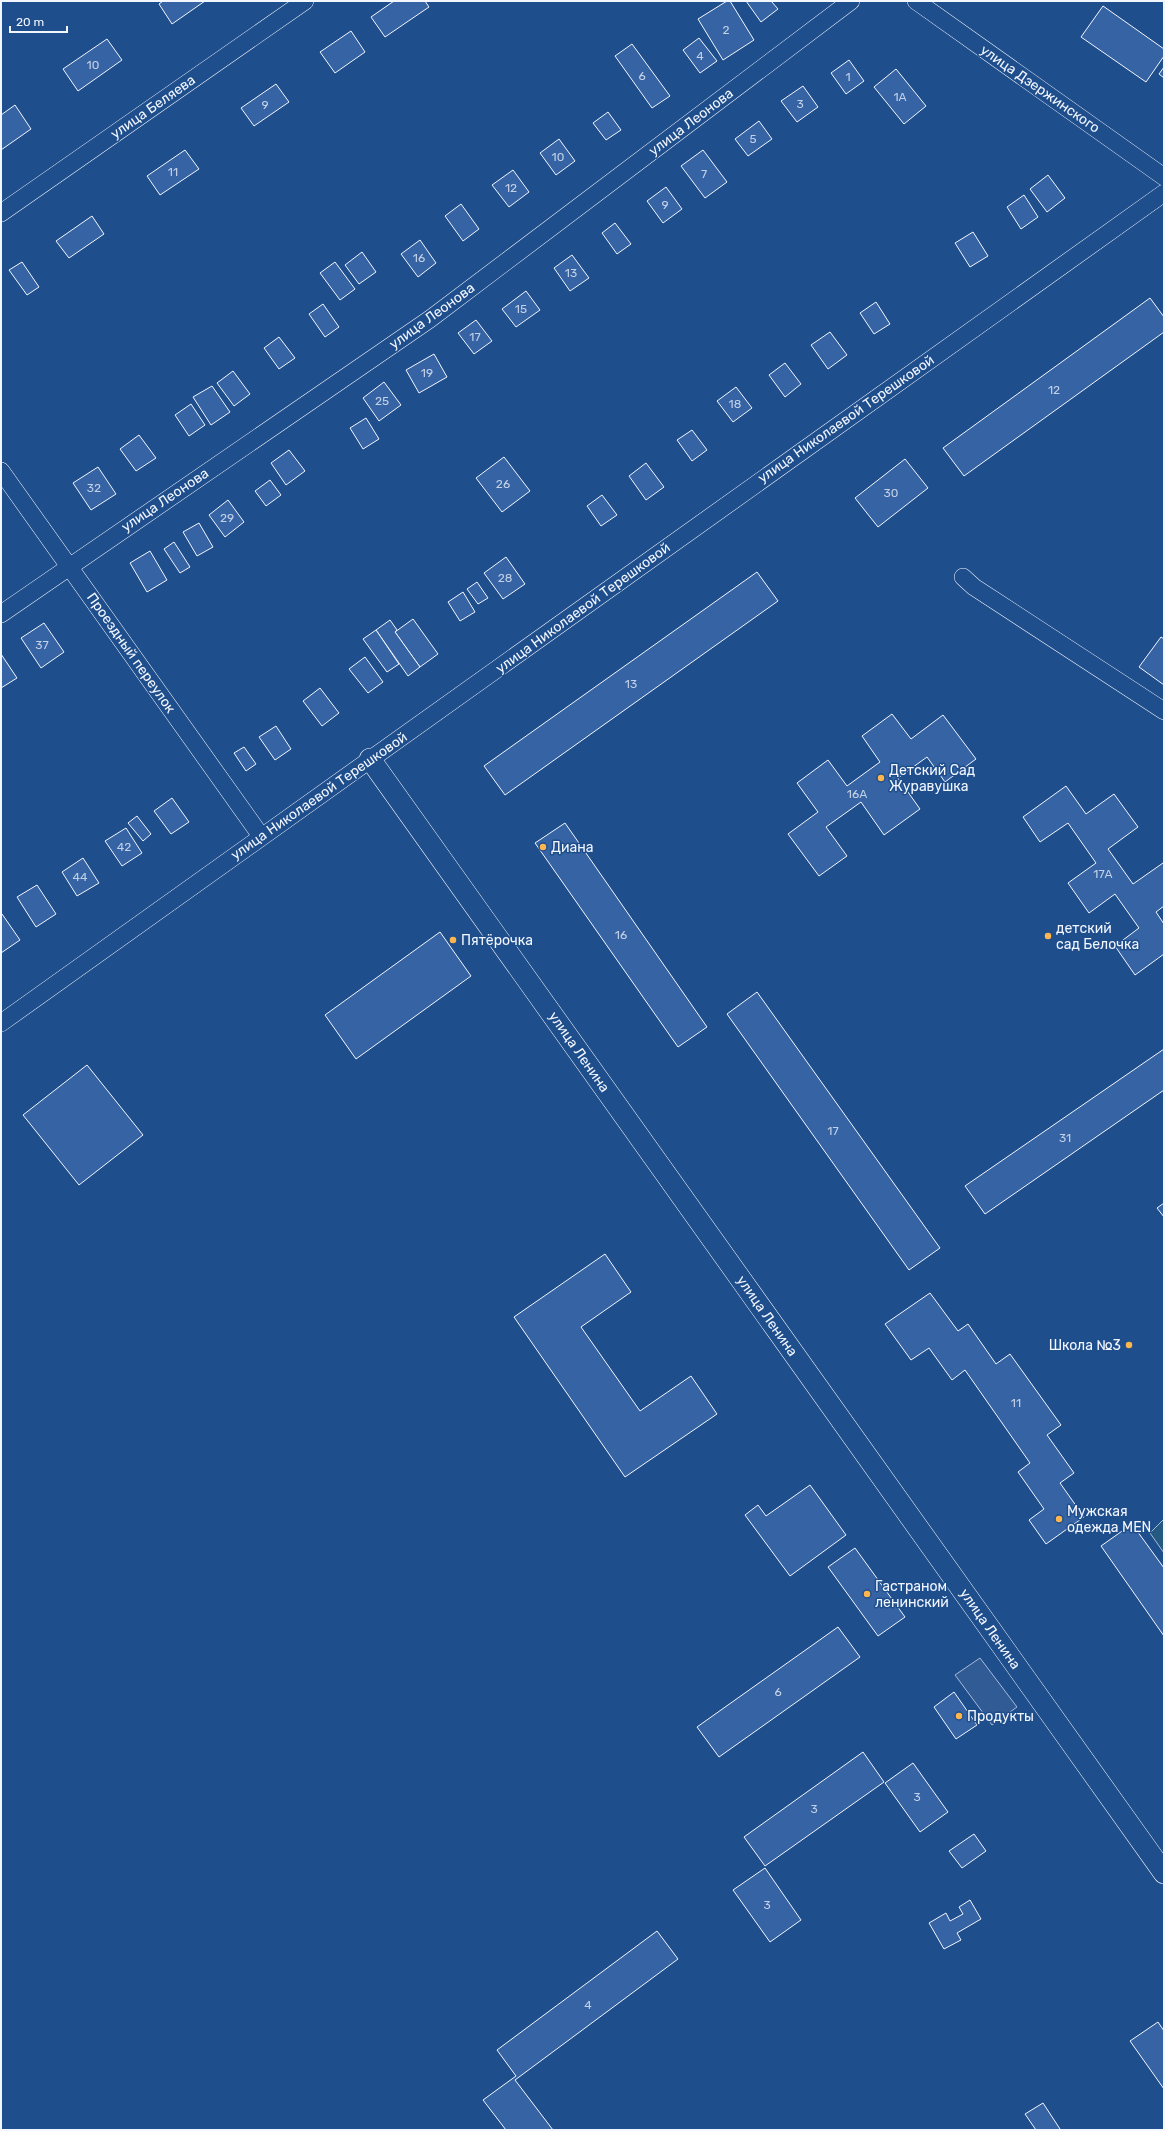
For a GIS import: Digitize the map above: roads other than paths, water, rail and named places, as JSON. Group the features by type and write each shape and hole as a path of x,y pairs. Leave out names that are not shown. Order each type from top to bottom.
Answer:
{"street":[{"name":"улица Беляева","path":"1,213 305,1"},
{"name":"улица Леонова","path":"1,614 430,319 851,1"},
{"name":"улица Дзержинского","path":"916,1 1164,177"},
{"name":"улица Николаевой Терешковой","path":"1,1023 1164,193"},
{"name":"Проездный переулок","path":"1,471 261,836"},
{"path":"963,577 974,587 1164,711"},
{"name":"улица Ленина","path":"370,759 1164,1873"}],"place":[{"name":"Детский Сад Журавушка","path":"881,778"},
{"name":"Диана","path":"543,847"},
{"name":"детский сад Белочка","path":"1048,936"},
{"name":"Пятёрочка","path":"453,940"},
{"name":"Школа №3","path":"1129,1345"},
{"name":"Мужская одежда MEN","path":"1059,1519"},
{"name":"Гастраном ленинский","path":"867,1594"},
{"name":"Продукты","path":"959,1716"}]}
